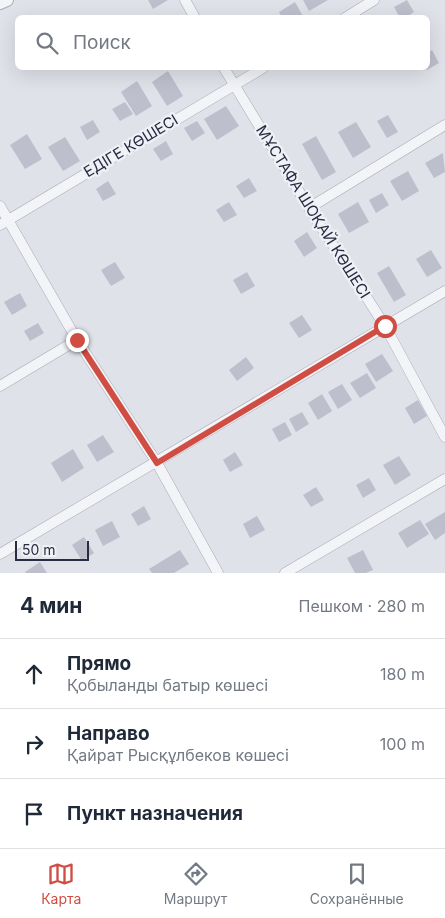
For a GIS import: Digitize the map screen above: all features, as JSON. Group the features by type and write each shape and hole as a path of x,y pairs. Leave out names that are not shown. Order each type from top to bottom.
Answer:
{"street":[{"path":"0,3 7,0"},
{"path":"185,0 193,15"},
{"path":"350,15 374,0"},
{"name":"МҰСТАФА ШОҚАЙ КӨШЕСІ","path":"225,70 309,208 385,326 445,437"},
{"name":"ЕДІГЕ КӨШЕСІ","path":"4,222 260,70"},
{"path":"309,208 445,125"},
{"path":"0,206 4,222 77,340 157,463 218,573"},
{"path":"0,554 157,463 445,290"},
{"path":"0,386 77,340"},
{"path":"286,573 445,479"}],"building":[{"path":"148,0 168,0 153,9"},
{"path":"303,0 328,0 309,11"},
{"path":"407,0 414,12 410,15 398,15 394,7"},
{"path":"295,2 302,15 280,15 279,12"},
{"path":"432,50 439,63 430,68 430,52"},
{"path":"168,71 183,96 167,106 152,82"},
{"path":"137,81 152,106 136,116 121,92"},
{"path":"125,102 133,114 120,121 112,109"},
{"path":"226,106 239,126 217,140 204,119"},
{"path":"388,115 398,132 387,138 377,121"},
{"path":"93,120 100,132 87,140 80,127"},
{"path":"197,121 205,133 192,141 184,128"},
{"path":"356,122 371,147 353,158 338,132"},
{"path":"27,134 42,159 25,169 10,145"},
{"path":"316,136 336,172 322,180 302,144"},
{"path":"65,137 80,161 63,171 48,147"},
{"path":"166,141 173,154 161,161 153,149"},
{"path":"443,153 445,172 434,178 425,163"},
{"path":"408,171 419,191 402,201 390,181"},
{"path":"249,178 257,191 244,198 236,186"},
{"path":"108,181 116,194 103,201 96,189"},
{"path":"382,193 389,205 376,213 369,200"},
{"path":"229,202 237,215 224,222 216,210"},
{"path":"358,202 369,222 349,233 338,214"},
{"path":"307,232 317,248 304,257 294,241"},
{"path":"431,250 442,268 427,277 416,259"},
{"path":"115,262 125,278 111,286 101,270"},
{"path":"389,266 406,295 394,302 377,273"},
{"path":"247,272 255,286 241,294 233,280"},
{"path":"20,293 27,306 12,315 4,302"},
{"path":"302,315 312,330 299,338 289,323"},
{"path":"38,323 44,333 30,341 24,331"},
{"path":"382,354 393,371 376,382 365,364"},
{"path":"246,357 254,368 237,381 229,370"},
{"path":"367,373 376,388 360,398 350,383"},
{"path":"342,384 352,400 338,409 328,392"},
{"path":"322,394 332,411 318,420 308,403"},
{"path":"418,400 427,416 414,424 405,408"},
{"path":"302,412 309,424 296,432 289,419"},
{"path":"285,422 292,435 279,442 272,429"},
{"path":"103,435 114,452 97,462 87,445"},
{"path":"73,449 84,468 62,482 51,463"},
{"path":"235,452 243,465 230,472 223,460"},
{"path":"399,456 411,475 395,485 383,465"},
{"path":"369,478 376,490 363,498 356,485"},
{"path":"316,487 324,500 311,507 303,495"},
{"path":"144,506 151,519 138,526 131,514"},
{"path":"445,512 445,533 435,540 425,524"},
{"path":"257,516 265,530 250,538 243,524"},
{"path":"420,520 429,534 407,548 398,533"},
{"path":"112,521 120,537 103,546 95,530"},
{"path":"84,537 94,553 82,561 72,545"},
{"path":"180,550 189,564 174,573 152,573 149,569"},
{"path":"363,550 373,570 366,573 355,573 347,558"},
{"path":"40,562 47,573 25,572"}],"route":[{"path":"77,340 157,463 385,326"}]}
